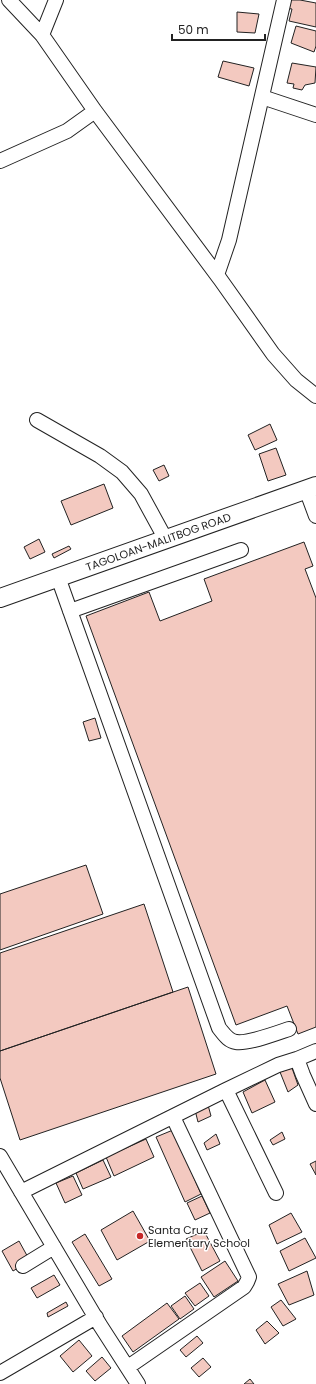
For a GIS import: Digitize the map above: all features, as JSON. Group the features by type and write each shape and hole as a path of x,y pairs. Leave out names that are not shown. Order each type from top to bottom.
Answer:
{"main road":[{"name":"TAGOLOAN-MALITBOG ROAD","path":"0,598 165,538 312,494"}],"street":[{"path":"9,0 42,35 95,111 217,275 273,354 296,380 316,396"},
{"path":"42,35 56,0"},
{"path":"217,275 229,240 284,0"},
{"path":"262,97 316,115"},
{"path":"0,161 67,131 95,111"},
{"path":"37,420 100,456 122,472 141,494 165,538"},
{"path":"312,494 316,516"},
{"path":"70,611 241,550"},
{"path":"58,576 219,1028 226,1037 236,1042 252,1041 289,1029"},
{"path":"21,1192 147,1128 173,1117 278,1065 316,1051"},
{"path":"297,1059 316,1104"},
{"path":"226,1090 276,1193"},
{"path":"128,1367 244,1287 248,1282 249,1277 173,1117"},
{"path":"0,1156 96,1318 138,1384"},
{"path":"23,1266 54,1247"},
{"path":"0,1373 96,1318"}],"building":[{"path":"287,0 300,0 316,3 316,27 289,21 292,9 285,8"},
{"path":"237,12 259,14 255,33 237,32"},
{"path":"296,26 316,31 316,46 314,52 291,43"},
{"path":"223,61 254,68 249,86 218,77"},
{"path":"292,63 316,67 315,83 305,85 302,90 293,88 294,84 287,83"},
{"path":"270,424 277,440 255,450 248,435"},
{"path":"276,448 286,475 268,481 259,454"},
{"path":"164,465 169,476 159,481 153,470"},
{"path":"104,484 113,508 71,525 61,501"},
{"path":"39,539 45,552 30,559 24,547"},
{"path":"304,542 313,566 305,569 316,598 316,1027 298,1034 287,1006 236,1025 86,616 149,592 160,621 212,601 204,579"},
{"path":"69,546 71,549 54,558 52,554"},
{"path":"95,718 101,738 89,741 83,722"},
{"path":"86,865 103,914 0,950 0,894"},
{"path":"144,904 173,992 0,1051 0,953"},
{"path":"188,987 216,1074 20,1140 0,1078 0,1051"},
{"path":"292,1068 298,1085 288,1092 280,1072"},
{"path":"265,1080 275,1102 252,1113 243,1092"},
{"path":"208,1105 211,1116 198,1122 195,1110"},
{"path":"173,1130 201,1194 185,1202 156,1137"},
{"path":"282,1132 285,1139 273,1145 270,1140"},
{"path":"216,1134 220,1144 207,1150 204,1143"},
{"path":"146,1139 154,1157 114,1176 106,1157"},
{"path":"103,1160 111,1177 83,1189 76,1173"},
{"path":"316,1161 316,1175 310,1164"},
{"path":"73,1176 82,1195 65,1203 56,1183"},
{"path":"202,1196 210,1213 195,1220 187,1203"},
{"path":"133,1211 150,1241 117,1260 101,1230"},
{"path":"291,1213 302,1232 277,1244 269,1225"},
{"path":"204,1231 220,1261 202,1271 186,1239"},
{"path":"85,1234 112,1279 99,1286 72,1242"},
{"path":"305,1238 316,1258 289,1271 280,1251"},
{"path":"19,1241 30,1261 13,1271 2,1251"},
{"path":"225,1261 238,1281 214,1297 201,1277"},
{"path":"307,1271 314,1295 289,1305 278,1284"},
{"path":"54,1275 60,1285 37,1298 31,1288"},
{"path":"200,1283 209,1296 195,1306 185,1293"},
{"path":"185,1296 194,1309 180,1319 171,1306"},
{"path":"281,1300 296,1319 283,1326 271,1307"},
{"path":"66,1302 68,1306 48,1317 47,1313"},
{"path":"167,1303 179,1319 133,1352 122,1336"},
{"path":"267,1321 279,1333 265,1344 256,1330"},
{"path":"197,1336 203,1343 186,1357 180,1350"},
{"path":"79,1340 92,1356 73,1372 60,1356"},
{"path":"102,1357 111,1368 95,1381 86,1371"},
{"path":"203,1358 211,1367 199,1377 191,1368"},
{"path":"250,1379 254,1384 244,1384"}],"place":[{"name":"Santa Cruz Elementary School","path":"140,1236"}]}
